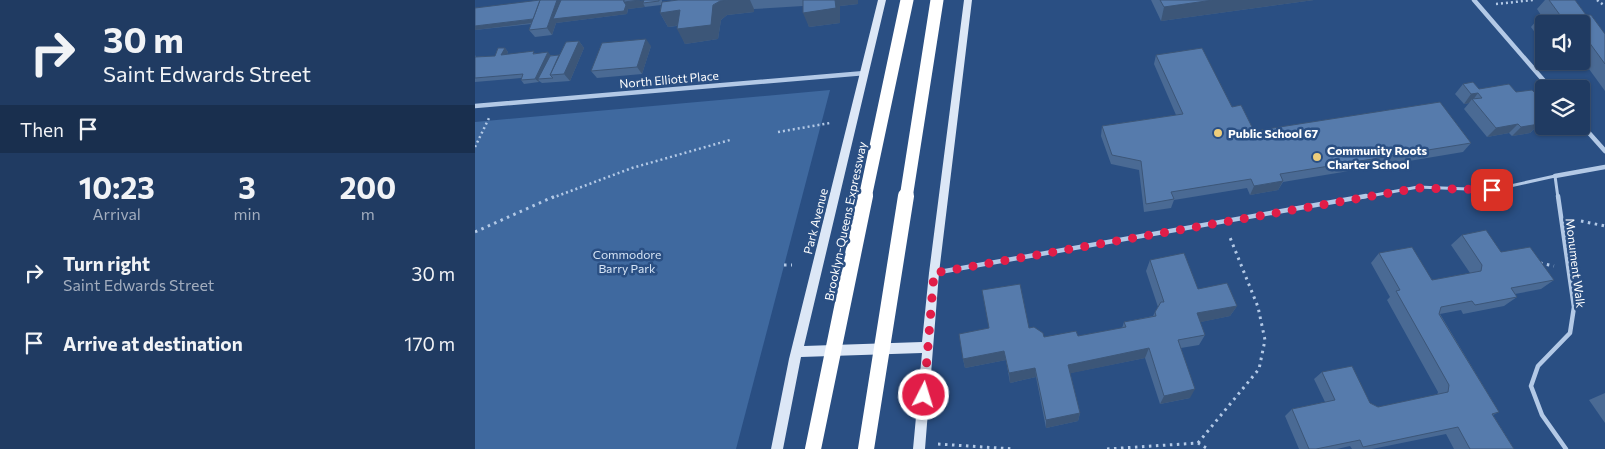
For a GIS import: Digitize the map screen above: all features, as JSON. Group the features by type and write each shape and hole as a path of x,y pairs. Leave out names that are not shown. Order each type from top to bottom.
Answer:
{"highway":[{"name":"Brooklyn-Queens Expressway","path":"813,449 907,0"},
{"path":"866,449 937,0"}],"main road":[{"name":"Park Avenue","path":"777,449 797,352 882,0"},
{"path":"919,449 934,273 968,0"},
{"path":"797,352 928,347"}],"street":[{"path":"1474,0 1543,80"},
{"name":"North Elliott Place","path":"475,106 865,73"},
{"path":"1590,134 1605,151"},
{"path":"1555,176 1605,167"}],"lane":[{"path":"934,273 1418,188 1492,190 1555,176"},
{"name":"Monument Walk","path":"1555,176 1574,307 1570,333 1538,366 1531,386 1542,416 1566,449"}],"path":[{"path":"1496,4 1533,0"},
{"path":"1597,0 1605,6"},
{"path":"475,147 489,118"},
{"path":"778,132 830,123"},
{"path":"475,232 547,198 619,171 730,140"},
{"path":"1581,221 1605,226"},
{"path":"1198,443 1259,369 1265,340 1258,307 1226,227"},
{"path":"1530,261 1559,267"},
{"path":"784,265 792,264"},
{"path":"1107,449 1198,443 1209,449"},
{"path":"939,444 1014,449"}],"green space":[{"name":"Commodore Barry Park","path":"830,90 736,449 475,449 475,122"}],"building":[{"path":"540,0 557,0 547,28 529,30"},
{"path":"540,0 533,19 475,26 475,8"},
{"path":"561,0 624,0 626,5 624,11 553,19"},
{"path":"624,0 640,0 624,2"},
{"path":"644,0 659,0 659,1 643,3"},
{"path":"678,0 729,0 720,1 713,5 711,25 677,29 680,10 660,13 662,2"},
{"path":"803,0 835,0 836,8 803,13"},
{"path":"1160,0 1213,0 1164,7"},
{"path":"1549,0 1575,0 1586,15 1560,15"},
{"path":"1590,15 1605,34 1605,64 1590,43"},
{"path":"646,39 637,67 591,71 602,43"},
{"path":"579,41 564,74 550,75 566,42"},
{"path":"498,48 505,48 501,55 534,51 533,54 548,52 535,79 521,80 523,74 475,78 475,57 495,56"},
{"path":"1202,48 1232,107 1241,105 1254,131 1440,102 1471,143 1280,174 1283,181 1254,186 1251,179 1171,192 1174,199 1146,204 1141,161 1112,155 1102,126 1183,114 1156,55"},
{"path":"559,55 550,75 553,78 538,79 550,56"},
{"path":"1473,82 1479,89 1509,84 1516,92 1532,90 1535,93 1535,125 1521,127 1518,124 1496,128 1472,99 1482,98 1478,93 1471,94 1463,84"},
{"path":"1486,230 1501,252 1530,247 1554,280 1511,288 1517,297 1475,305 1472,301 1441,307 1439,314 1499,412 1492,414 1514,449 1470,449 1458,427 1363,447 1360,440 1309,449 1292,409 1335,400 1322,372 1352,366 1370,403 1378,407 1448,392 1449,385 1396,291 1400,290 1379,253 1412,247 1432,280 1481,271 1482,265 1462,235"},
{"path":"1184,253 1198,289 1227,283 1237,306 1197,313 1205,335 1178,340 1195,389 1164,396 1149,348 1068,365 1080,413 1046,420 1035,368 1009,373 1004,351 963,359 959,334 989,328 982,290 1020,284 1029,328 1034,327 1043,333 1044,337 1076,331 1078,336 1126,327 1124,322 1156,316 1155,312 1161,302 1164,302 1150,260"}],"place":[{"name":"Public School 67","path":"1218,133"},
{"name":"Community Roots Charter School","path":"1317,157"}],"route":[{"path":"924,395 934,273 1418,188 1492,190"}]}
